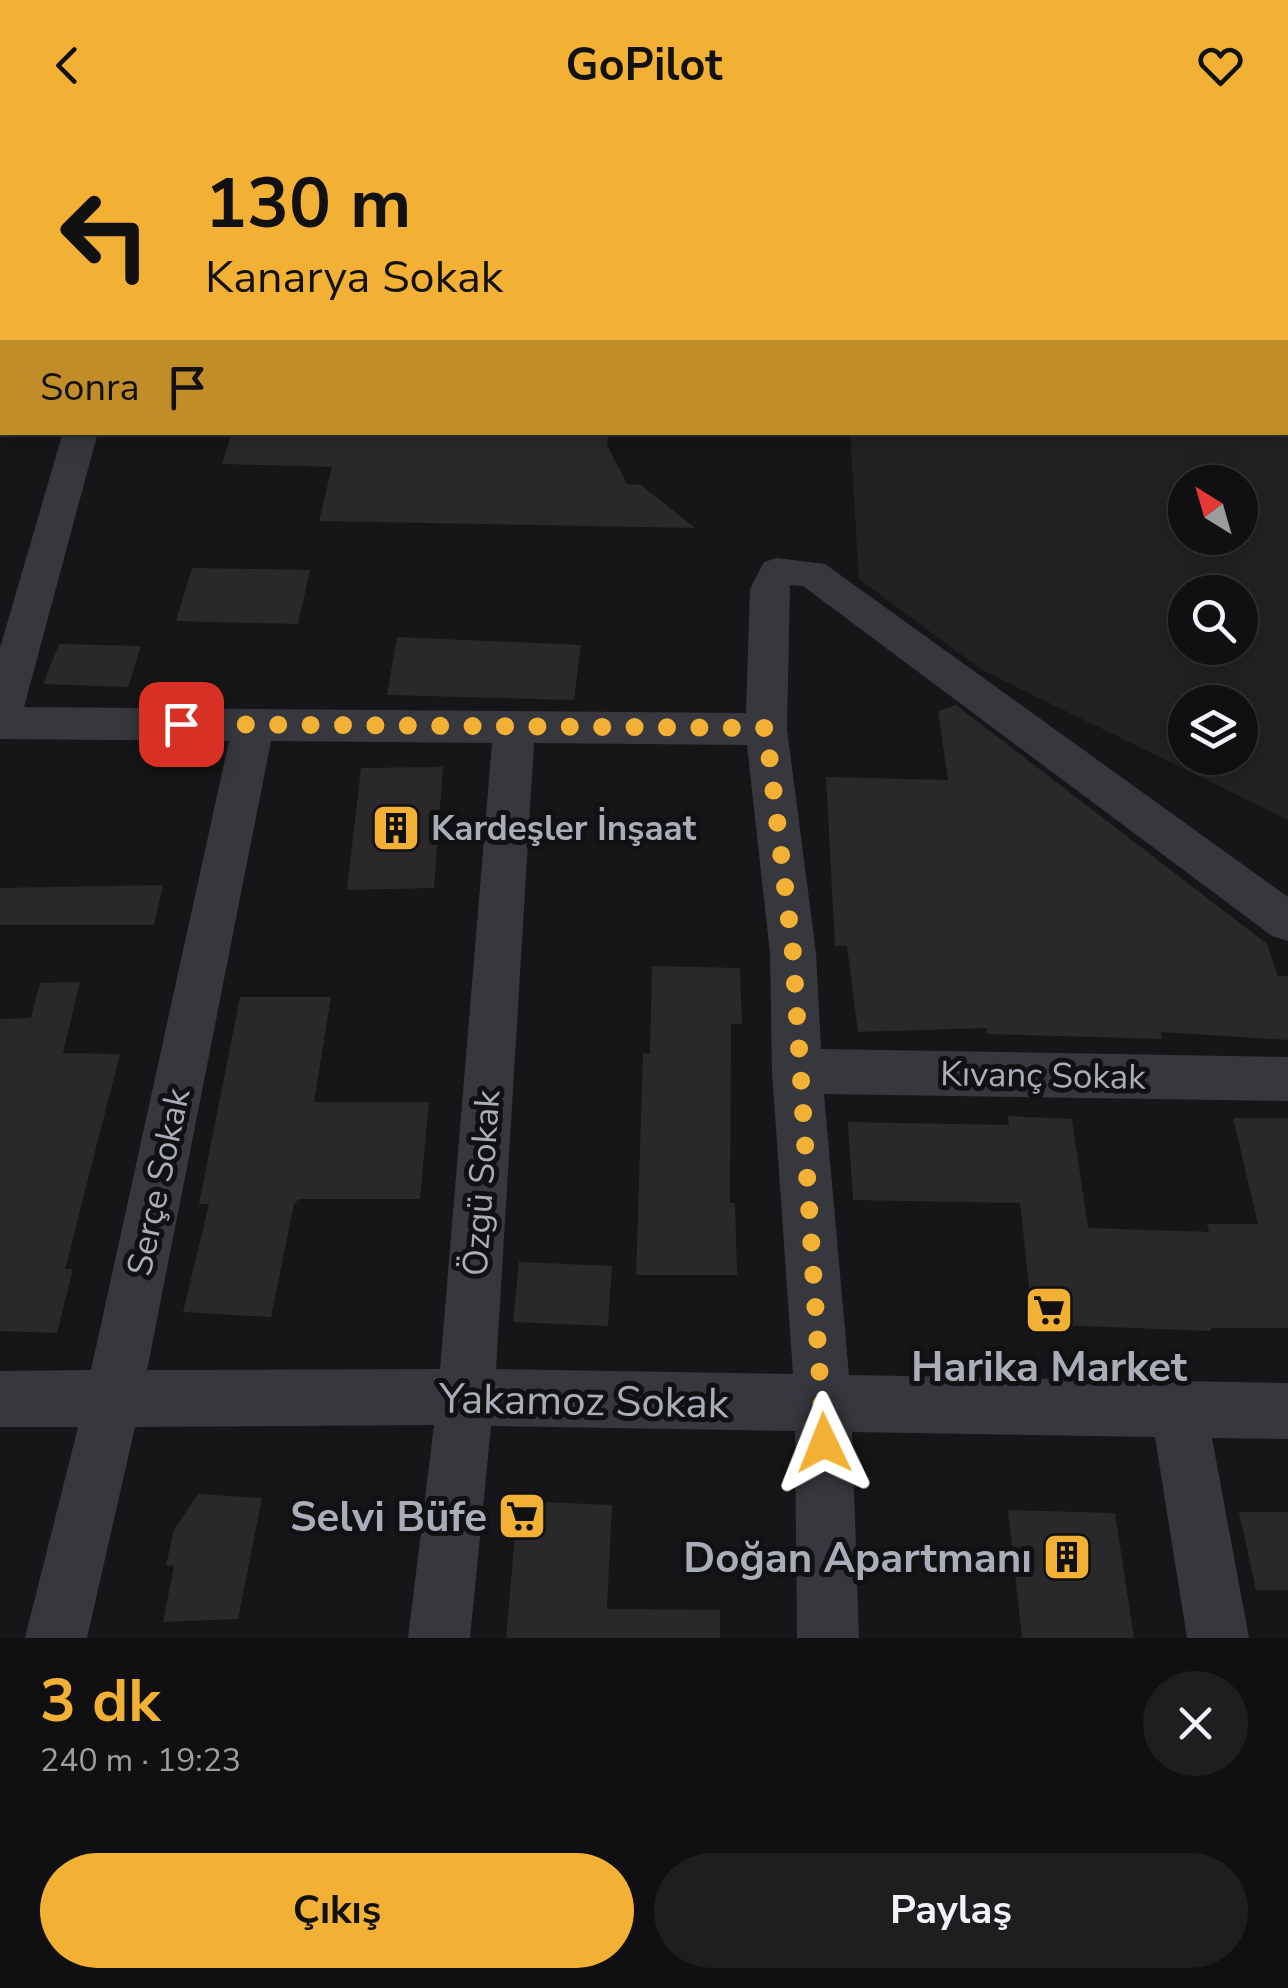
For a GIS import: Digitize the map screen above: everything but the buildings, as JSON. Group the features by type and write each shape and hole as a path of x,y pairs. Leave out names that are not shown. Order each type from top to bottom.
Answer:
{"street":[{"path":"81,435 0,721 766,728"},
{"path":"828,1638 823,1404 797,1071 793,953 766,728 769,589 778,571 812,572 1288,922"},
{"name":"Serçe Sokak","path":"56,1638 114,1395 253,724"},
{"name":"Özgü Sokak","path":"439,1638 466,1397 514,727"},
{"name":"Kıvanç Sokak","path":"797,1071 1288,1080"},
{"name":"Yakamoz Sokak","path":"0,1399 114,1395 466,1397 1288,1410"},
{"path":"1178,1407 1218,1638"}],"shaded area":[{"path":"850,435 1288,435 1288,820 1196,775 1258,775 1258,685 1168,685 1168,761 982,670 859,579"}],"place":[{"name":"Kardeşler İnşaat","path":"396,828"},
{"name":"Harika Market","path":"1049,1310"},
{"name":"Selvi Büfe","path":"522,1516"},
{"name":"Doğan Apartmanı","path":"1067,1557"}],"route":[{"path":"181,724 766,728 793,953 797,1071 824,1443"}]}
